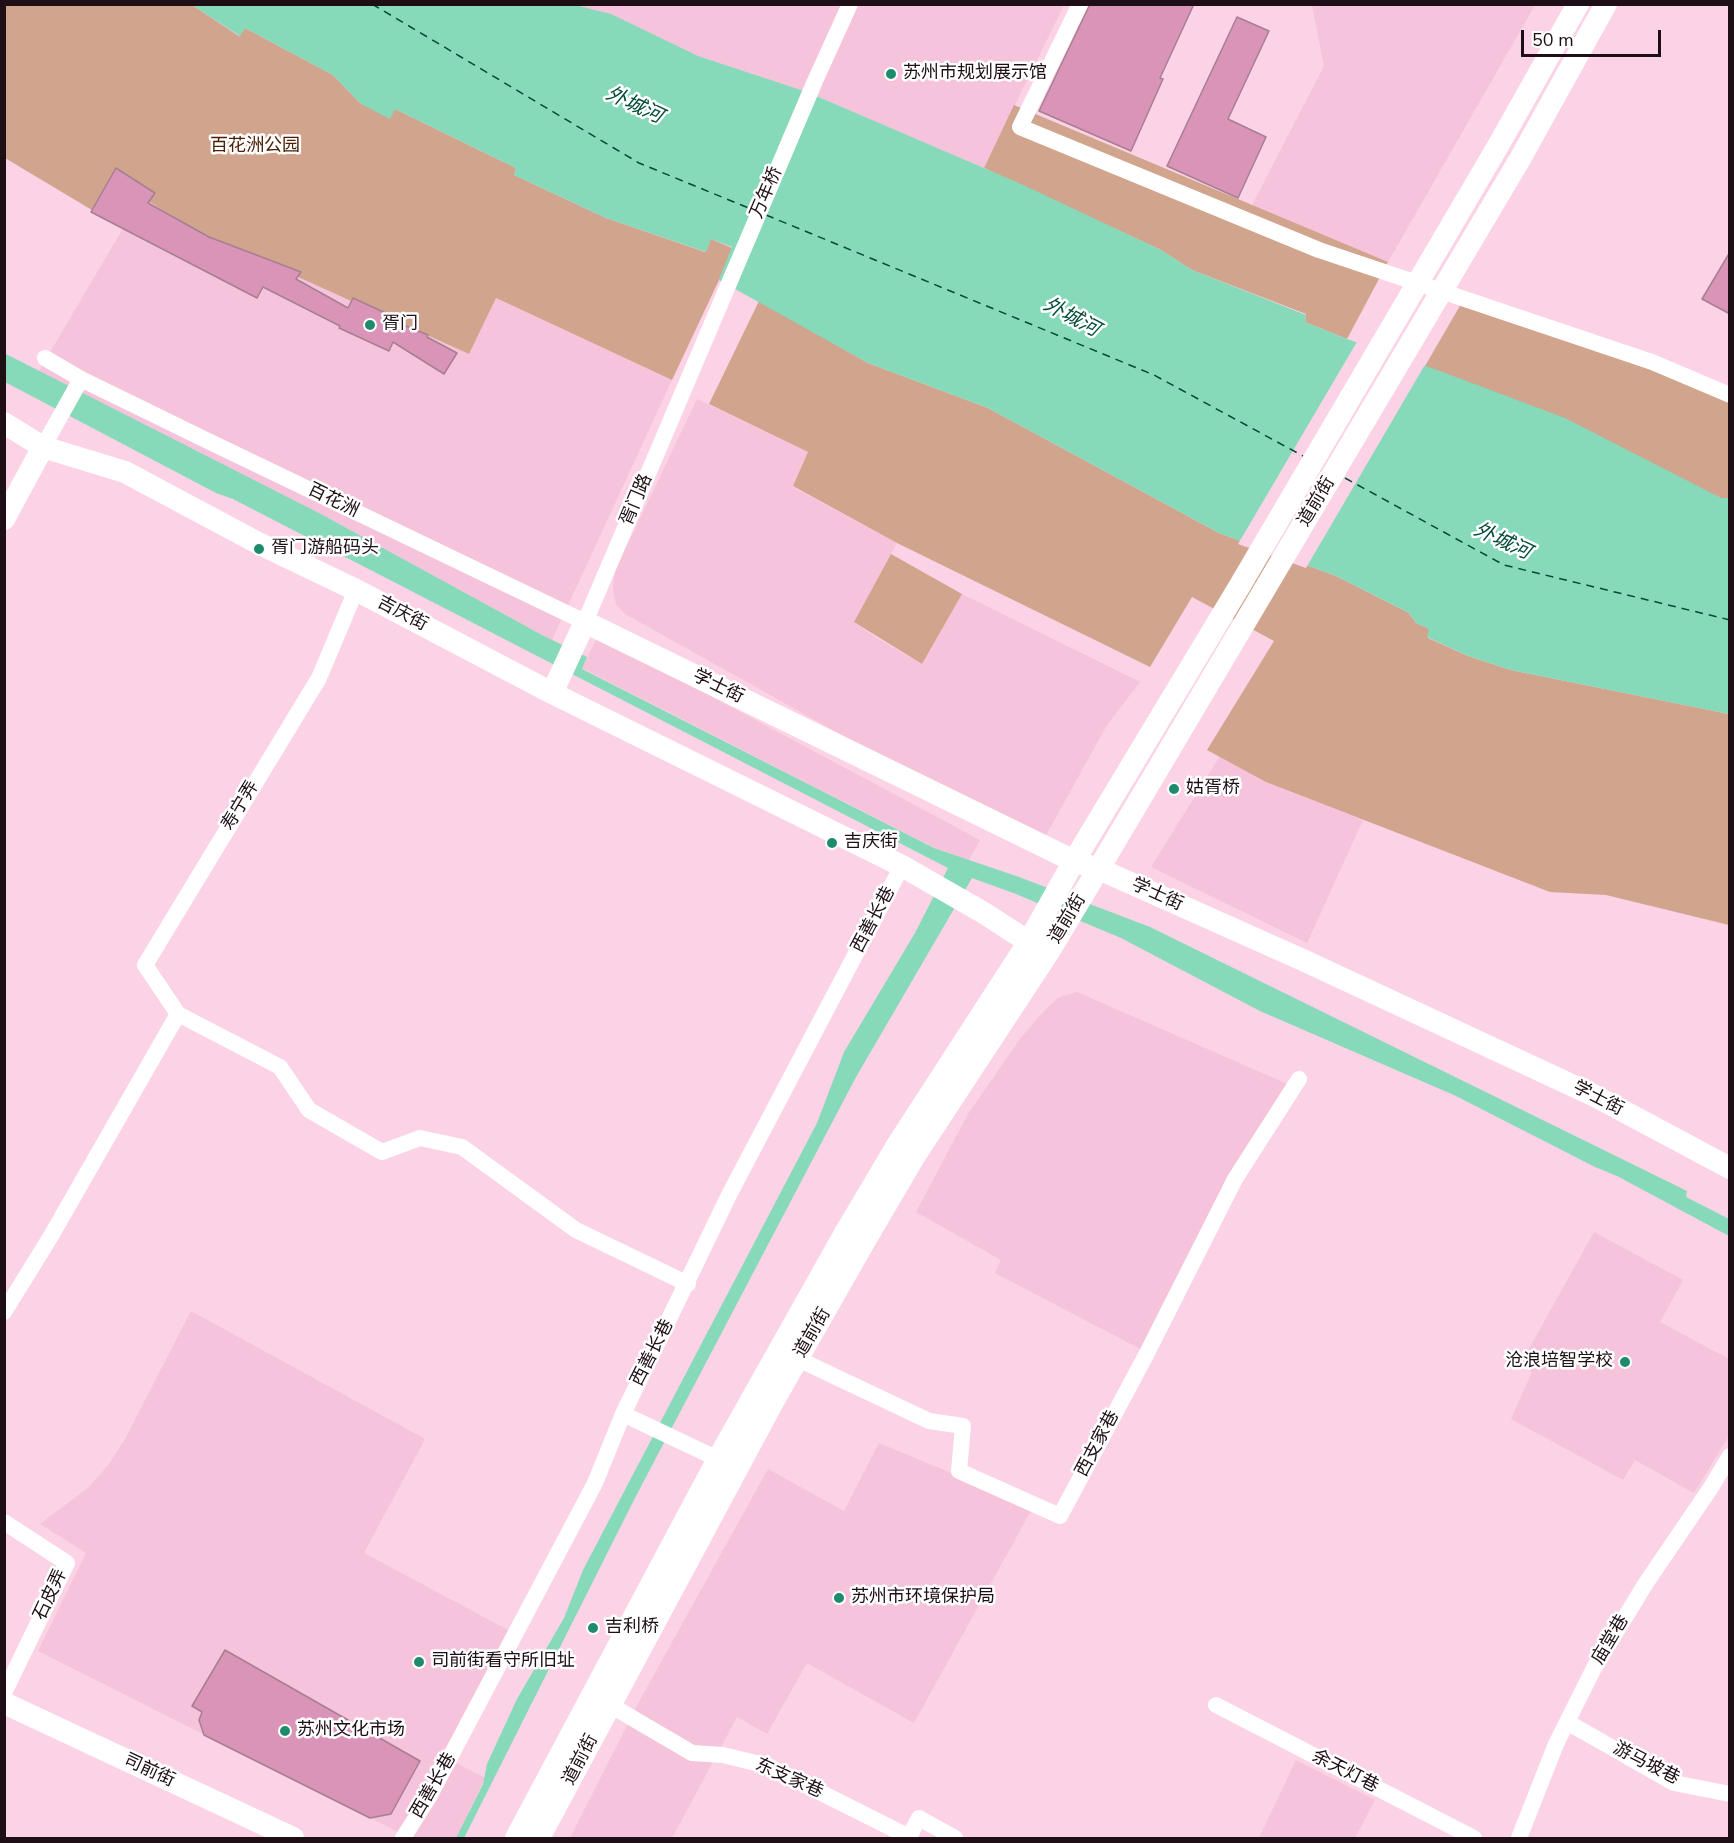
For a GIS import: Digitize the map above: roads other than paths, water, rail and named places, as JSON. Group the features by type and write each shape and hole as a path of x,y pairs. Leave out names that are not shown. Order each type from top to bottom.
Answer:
{"main road":[{"name":"道前街","path":"539,1839 798,1359 1038,948 1045,912 1062,881 1239,587 1498,146 1578,4"},
{"name":"道前街","path":"516,1839 718,1460 896,1147 1038,948 1066,923 1520,159 1606,4"},
{"name":"吉庆街","path":"4,423 43,447 125,472 258,543 554,688 902,866 984,913 1038,948"},
{"path":"4,519 43,447"},
{"name":"胥门路","path":"554,688 580,631"},
{"name":"学士街","path":"580,631 1074,861 1098,869 1305,961 1585,1091 1730,1168"},
{"name":"司前街","path":"4,1703 293,1839"}],"street":[{"name":"万年桥","path":"719,305 850,4"},
{"path":"1080,4 1020,127 1319,250 1652,362 1730,395"},
{"name":"胥门路","path":"580,631 719,305"},
{"name":"百花洲","path":"45,358 80,381 580,631"},
{"path":"43,447 80,381"},
{"name":"寿宁弄","path":"178,1014 145,965 319,678 356,590"},
{"name":"西善长巷","path":"403,1839 429,1797 595,1483 623,1414 688,1284 730,1193 902,866"},
{"path":"4,1312 51,1236 178,1014 280,1067 309,1110 382,1152 420,1138 462,1147 576,1230 688,1284"},
{"name":"西支家巷","path":"798,1359 929,1421 963,1426 958,1471 1060,1516 1146,1355 1235,1179 1299,1079"},
{"path":"623,1414 718,1460"},
{"name":"庙堂巷","path":"1519,1839 1556,1744 1594,1668 1646,1582 1730,1456"},
{"name":"石皮弄","path":"4,1522 67,1563 4,1693"},
{"name":"东支家巷","path":"610,1705 692,1753 723,1755 768,1766 909,1837 919,1818 955,1839"},
{"name":"余天灯巷","path":"1216,1705 1474,1839"},
{"name":"游马坡巷","path":"1567,1722 1674,1783 1730,1794"}],"water":[{"name":"外城河","path":"571,4 611,14 698,56 807,92 1021,184 1161,250 1192,270 1306,315 1305,322 1565,418 1721,498 1729,498 1729,714 1511,670 1468,656 1427,637 1429,629 1416,623 1409,613 1336,576 1219,533 988,408 868,363 719,280 732,247 711,239 706,252 606,218 514,175 516,168 395,109 390,119 361,104 333,75 245,28 240,36 192,5"},
{"path":"4,353 319,513 544,636 587,657 582,669 934,848 1019,877 1150,927 1687,1191 1686,1197 1729,1219 1729,1236 1617,1176 1456,1096 1260,1011 1121,938 972,878 856,1077 636,1496 464,1838 456,1838 483,1784 487,1764 517,1699 564,1618 583,1570 817,1123 844,1052 915,933 948,868 233,499 216,493 5,382"}],"place":[{"name":"苏州市规划展示馆","path":"891,74"},
{"name":"胥门","path":"370,325"},
{"name":"胥门游船码头","path":"259,549"},
{"name":"姑胥桥","path":"1174,789"},
{"name":"吉庆街","path":"832,843"},
{"name":"沧浪培智学校","path":"1625,1362"},
{"name":"苏州市环境保护局","path":"839,1598"},
{"name":"吉利桥","path":"593,1628"},
{"name":"司前街看守所旧址","path":"419,1662"},
{"name":"苏州文化市场","path":"285,1731"}],"park label":[{"name":"百花洲公园","path":"255,147"}]}
